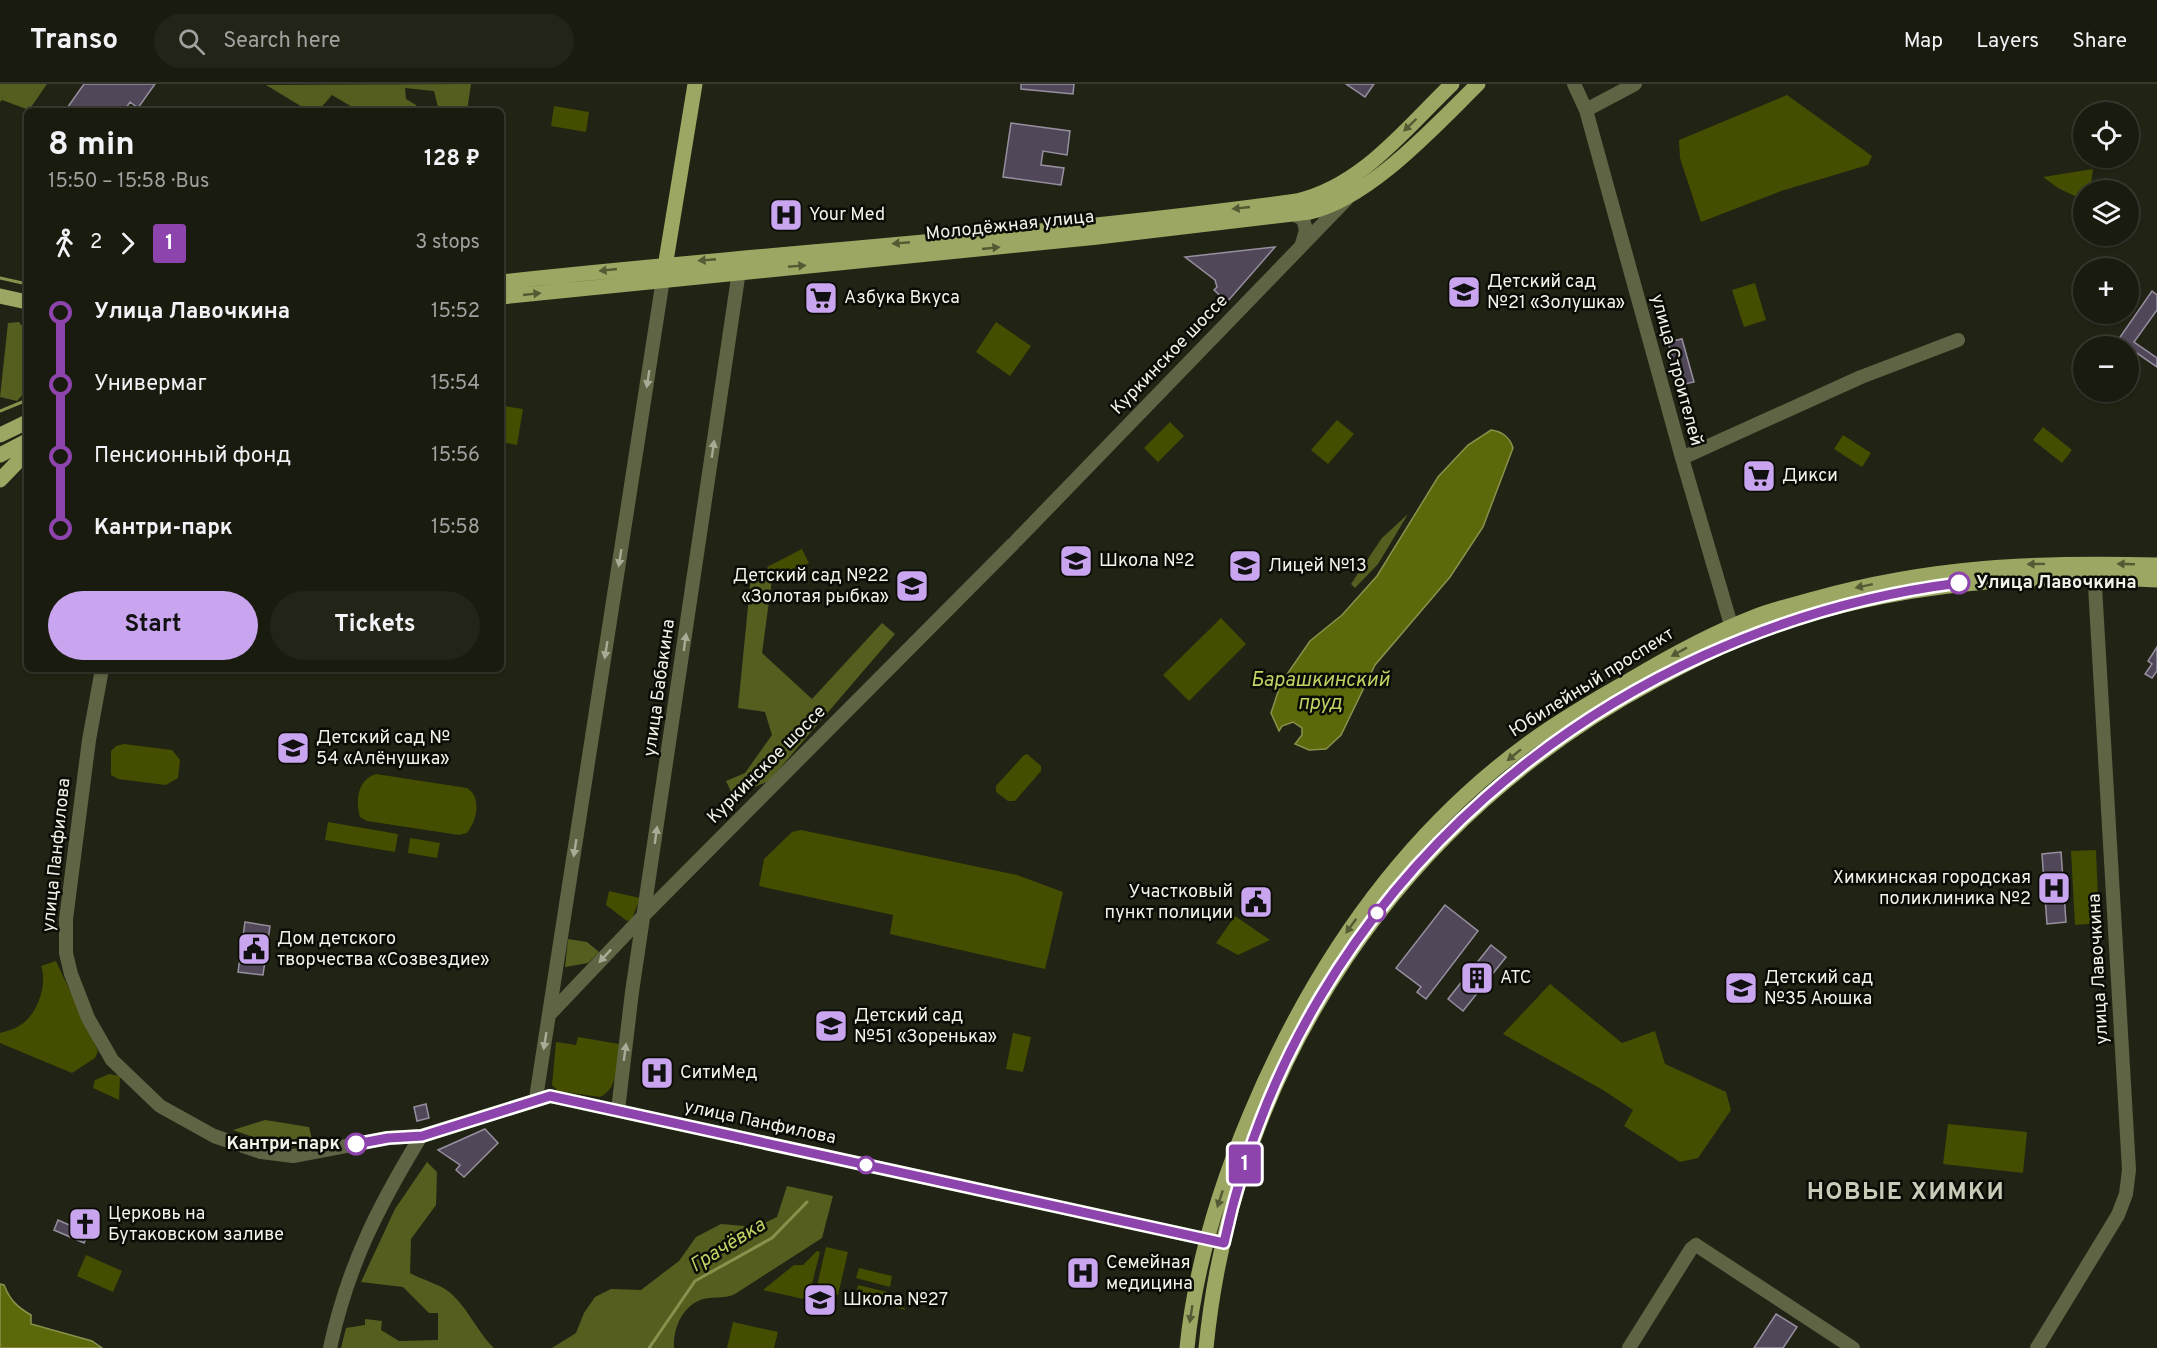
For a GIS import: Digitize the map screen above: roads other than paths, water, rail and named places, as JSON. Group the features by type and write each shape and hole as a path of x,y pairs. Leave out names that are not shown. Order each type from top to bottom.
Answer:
{"main road":[{"path":"665,271 695,84"},
{"name":"Молодёжная улица","path":"504,282 665,271 1297,201 1320,196 1366,168 1452,84"},
{"name":"Молодёжная улица","path":"504,297 665,271 739,271 1098,237 1322,209 1352,195 1399,158 1478,84"},
{"path":"0,289 24,294"},
{"path":"0,296 24,301"},
{"path":"0,435 24,423"},
{"path":"0,455 24,443"},
{"path":"0,480 24,455"},
{"name":"Юбилейный проспект","path":"1188,1348 1196,1286 1206,1239 1238,1145 1263,1085 1306,996 1340,942 1392,873 1471,791 1530,742 1600,697 1681,650 1734,633 1924,588 2157,565"},
{"name":"Юбилейный проспект","path":"2094,570 2157,580"},
{"name":"Юбилейный проспект","path":"1206,1348 1224,1243 1250,1149 1293,1049 1353,946 1413,868 1480,801 1538,753 1623,698 1734,633"}],"street":[{"name":"улица Строителей","path":"1574,84 1586,110 1682,458 1734,633"},
{"name":"улица Строителей","path":"1586,84 1586,110"},
{"path":"1586,110 1635,84"},
{"name":"Куркинское шоссе","path":"549,1015 645,914 1014,542 1352,195"},
{"path":"1293,214 1303,219 1306,230 1302,244"},
{"path":"536,1098 665,271"},
{"name":"улица Бабакина","path":"618,1110 739,271"},
{"path":"1682,458 1861,377 1958,340"},
{"name":"улица Лавочкина","path":"2037,1348 2118,1215 2128,1182 2130,1151 2094,570"},
{"name":"улица Панфилова","path":"101,672 85,772 65,940 71,974 88,1017 112,1060 160,1106 214,1136 269,1154 293,1156 388,1138 422,1136 536,1098 550,1096 1224,1243"},
{"path":"652,867 654,879 668,891"},
{"path":"330,1348 343,1294 367,1230 422,1136"},
{"path":"1629,1348 1696,1245 1853,1348"}],"water":[{"name":"Барашкинский пруд","path":"1491,430 1505,435 1513,448 1483,527 1450,577 1375,665 1341,735 1326,749 1309,750 1295,744 1302,735 1302,728 1293,722 1282,726 1279,731 1271,713 1281,683 1310,641 1342,615 1377,576 1438,477 1468,445"},
{"path":"0,1284 4,1285 15,1303 31,1315 31,1324 92,1341 102,1348 0,1348"}],"waterway":[{"path":"0,278 24,283"},
{"path":"0,411 24,401"},
{"name":"Грачёвка","path":"649,1348 695,1281 772,1238 807,1202"}],"place":[{"name":"Your Med","path":"786,215"},
{"name":"Детский сад №21 «Золушка»","path":"1464,292"},
{"name":"Азбука Вкуса","path":"821,298"},
{"name":"Дикси","path":"1759,476"},
{"name":"Школа №2","path":"1076,561"},
{"name":"Лицей №13","path":"1245,566"},
{"name":"Улица Лавочкина","path":"1959,583"},
{"name":"Детский сад №22 «Золотая рыбка»","path":"912,586"},
{"name":"Детский сад № 54 «Алёнушка»","path":"293,748"},
{"name":"Химкинская городская поликлиника №2","path":"2054,888"},
{"name":"Участковый пункт полиции","path":"1256,902"},
{"name":"Дом детского творчества «Созвездие»","path":"254,949"},
{"name":"АТС","path":"1477,978"},
{"name":"Детский сад №35 Аюшка","path":"1741,988"},
{"name":"Детский сад №51 «Зоренька»","path":"831,1026"},
{"name":"СитиМед","path":"657,1073"},
{"name":"Кантри-парк","path":"356,1144"},
{"name":"Церковь на Бутаковском заливе","path":"85,1224"},
{"name":"Семейная медицина","path":"1083,1273"},
{"name":"Школа №27","path":"820,1300"}],"district":[{"name":"НОВЫЕ ХИМКИ","path":"1906,1193"}]}
